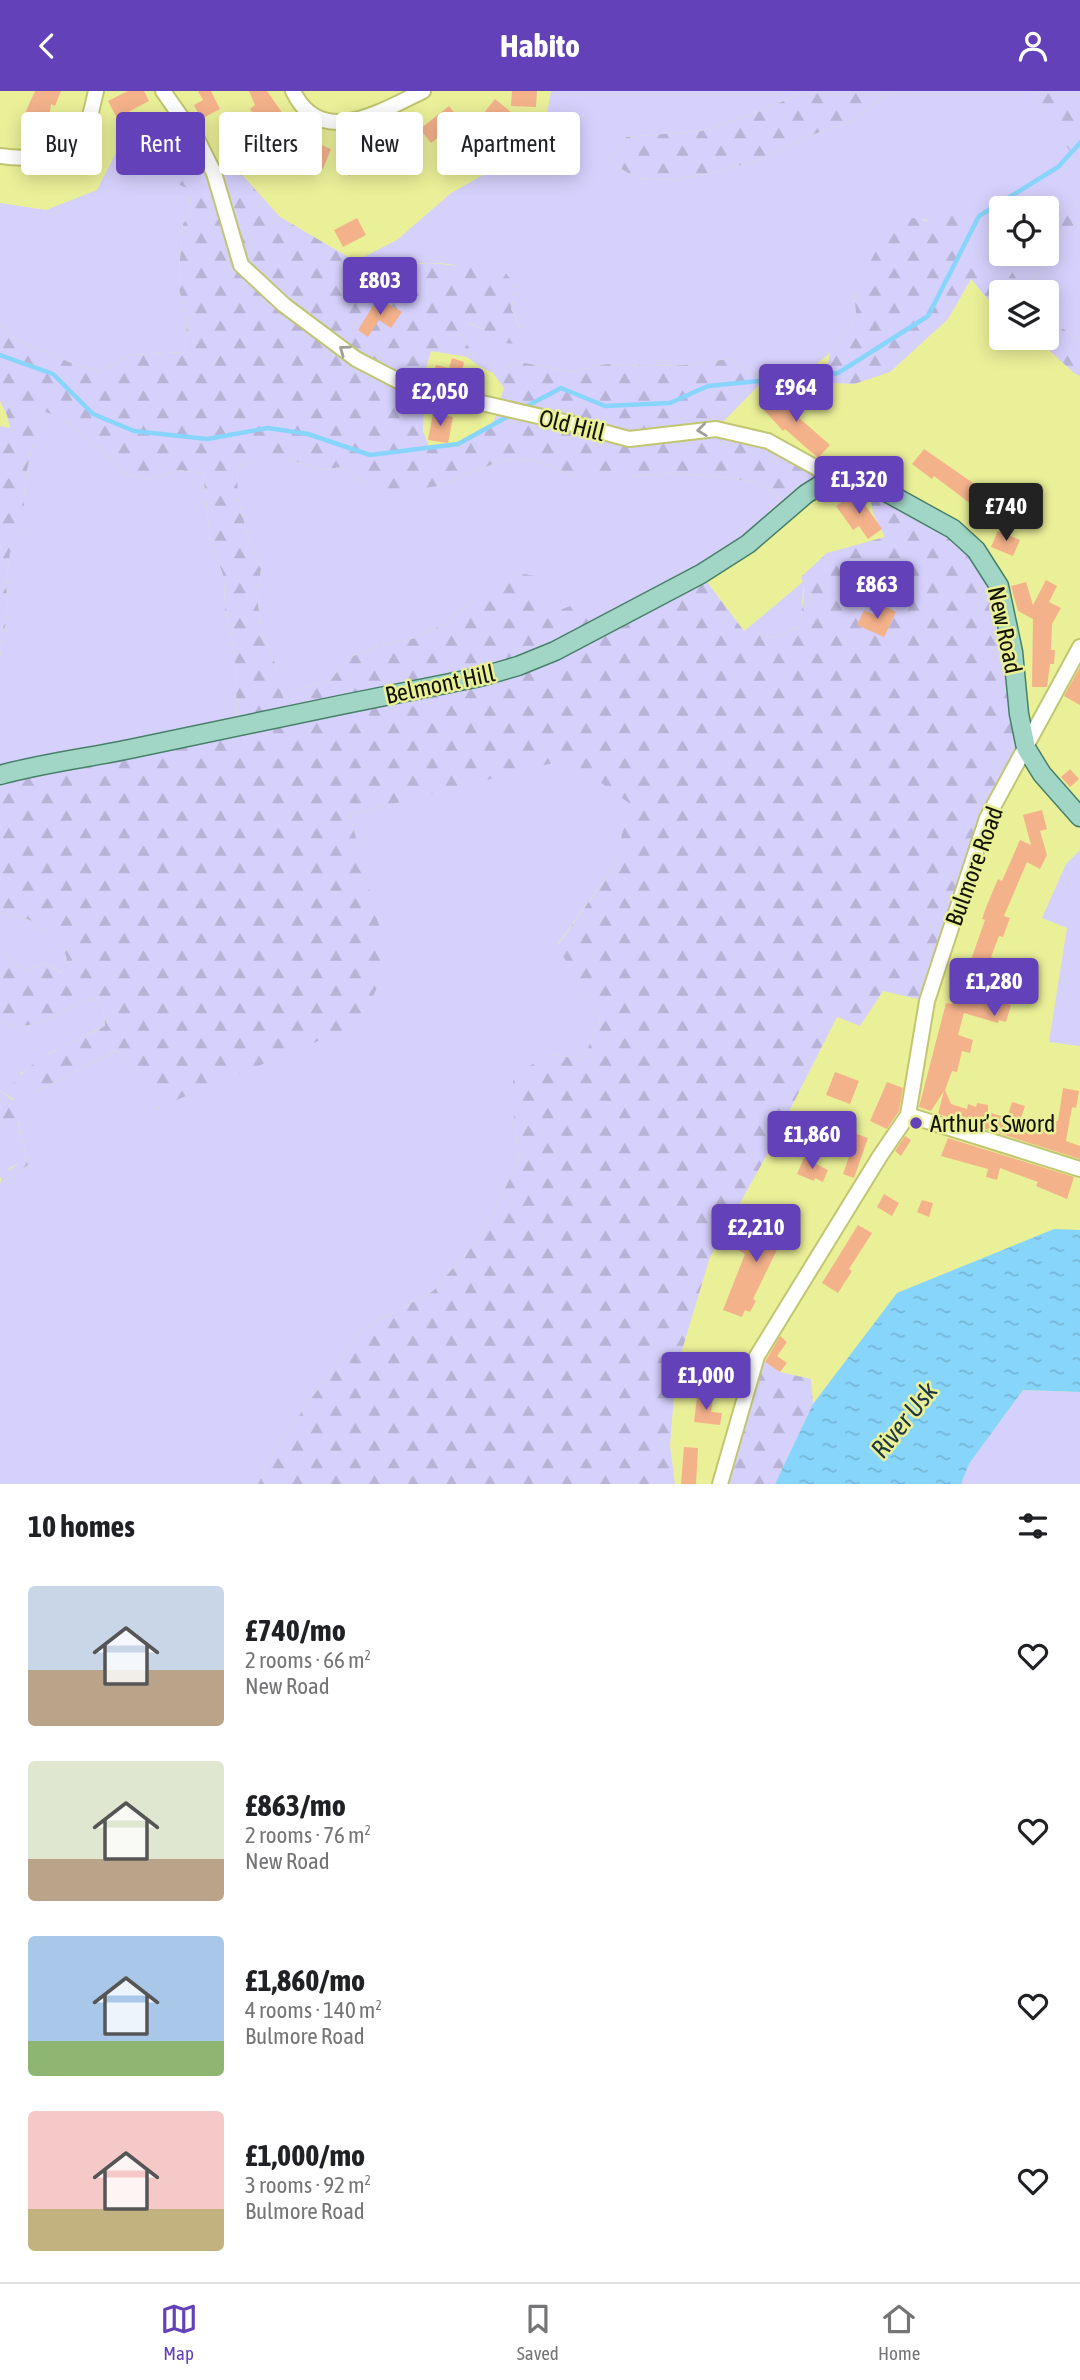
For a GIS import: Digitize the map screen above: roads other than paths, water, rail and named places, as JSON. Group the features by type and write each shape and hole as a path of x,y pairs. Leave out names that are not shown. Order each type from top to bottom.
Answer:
{"main road":[{"name":"New Road","path":"833,477 868,482 953,529 976,550 999,586 1013,652 1019,714 1026,748 1042,774 1080,817"},
{"name":"Belmont Hill","path":"0,775 40,764 116,752 480,677 518,666 605,626 701,574 748,544 806,494 833,477"}],"street":[{"path":"0,156 14,158 60,152 85,131 96,91"},
{"name":"Old Hill","path":"163,91 198,141 214,173 241,265 284,305 356,359 408,386 629,439 716,429 768,441 833,477"},
{"path":"293,91 304,107 315,115 342,123 375,114 416,93"},
{"name":"Bulmore Road","path":"720,1484 757,1356 908,1115 927,1001 987,818 1080,647"},
{"path":"908,1115 1080,1169"}],"water":[{"name":"River Usk","path":"1054,1229 1080,1230 1080,1392 1023,1390 969,1464 961,1484 775,1484 813,1404 897,1293"}],"waterway":[{"path":"527,406 561,388 605,406 670,403 708,386 838,373 928,316 979,216 1058,167 1080,143"},
{"path":"0,355 53,374 93,414 134,431 207,439 268,428 308,434 370,455 458,444 507,417"}],"place":[{"name":"Arthur’s Sword","path":"916,1123"}]}
